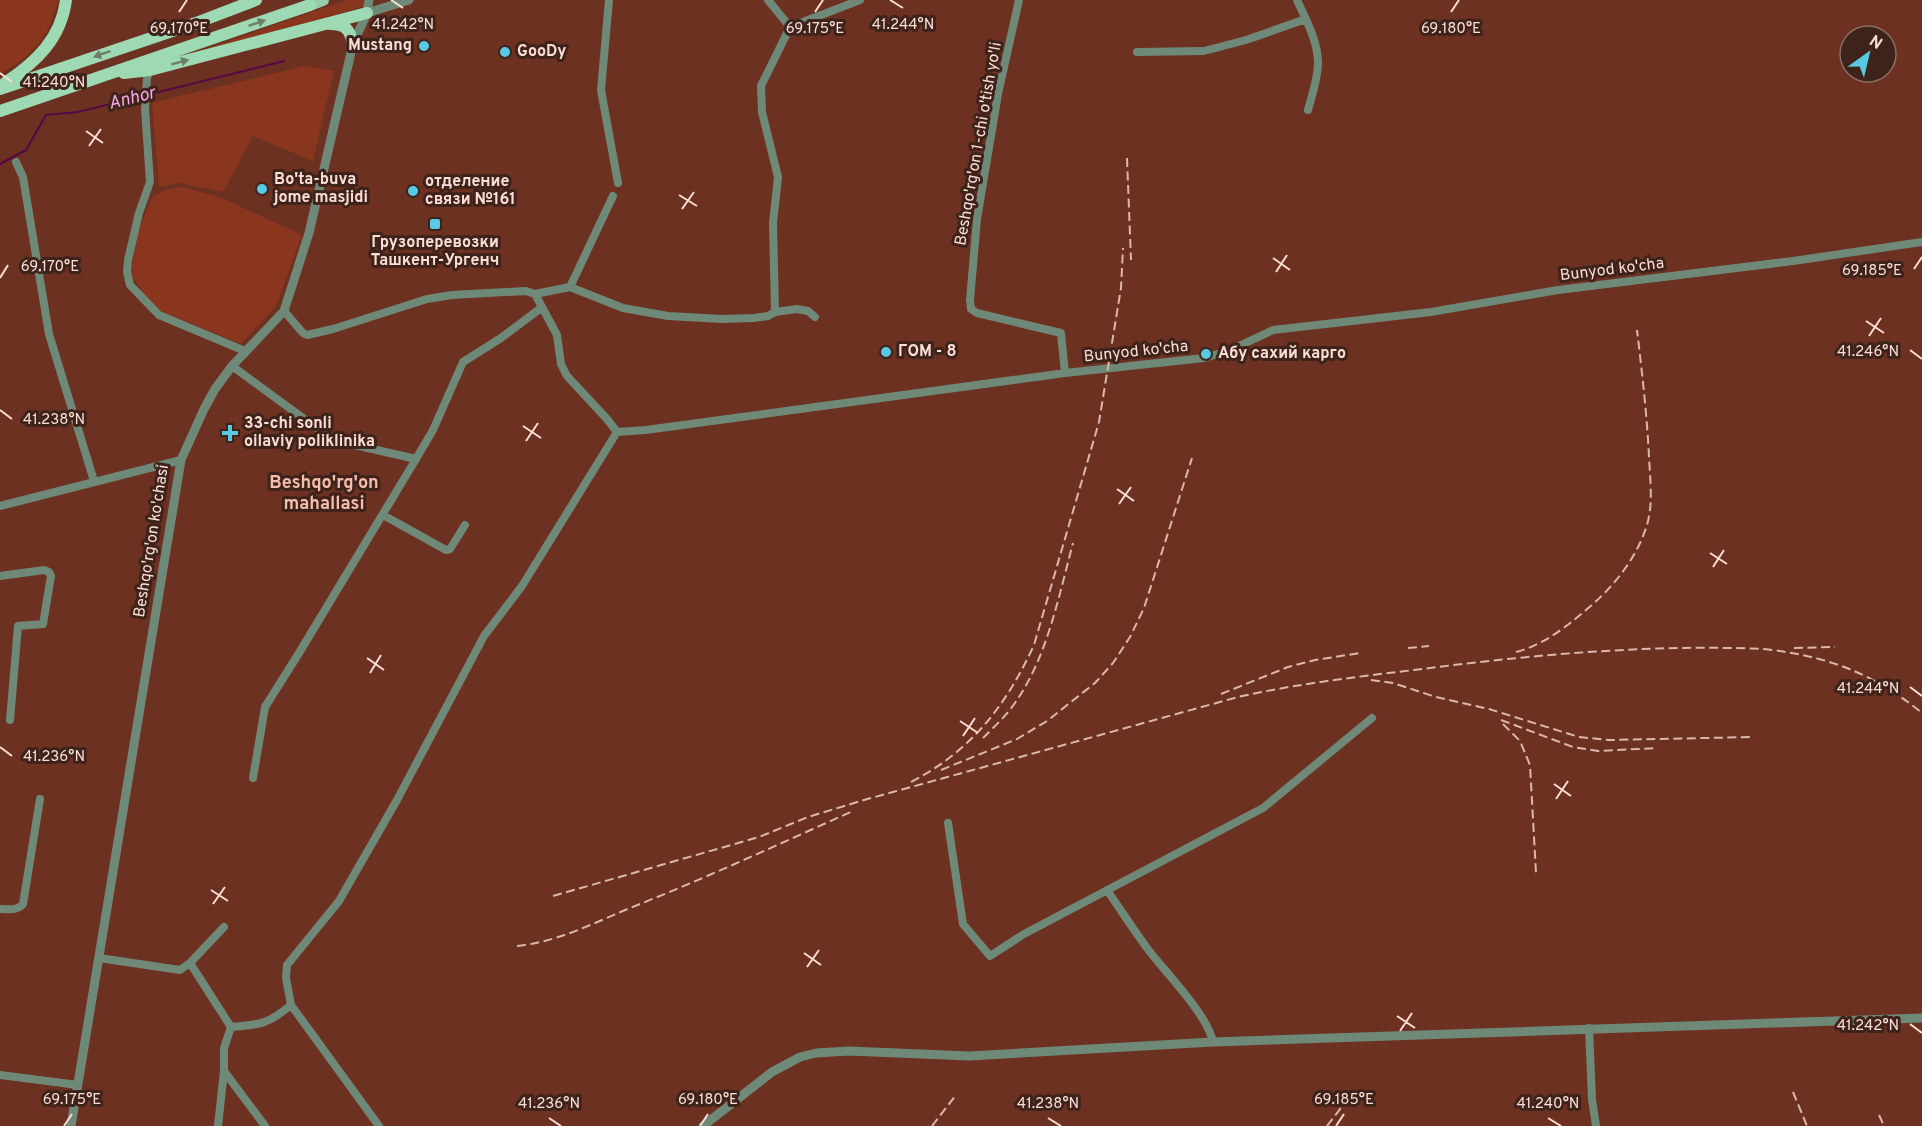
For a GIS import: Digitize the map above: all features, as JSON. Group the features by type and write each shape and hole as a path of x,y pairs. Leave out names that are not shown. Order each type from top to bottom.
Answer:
{"highway":[{"path":"0,88 45,50 59,28 66,0"},
{"path":"0,88 256,0"},
{"path":"0,111 310,5"},
{"path":"102,75 150,70 367,13"},
{"path":"326,24 339,24 346,27 351,33 353,44"}],"main road":[{"path":"310,5 323,0"}],"street":[{"name":"Beshqo'rg'on ko'chasi","path":"71,1126 181,460 204,409 232,366 284,311 309,233 353,44 367,13 369,0"},
{"path":"367,13 409,0"},
{"path":"609,0 601,90 618,183"},
{"path":"768,0 790,27"},
{"path":"775,312 773,223 778,177 762,112 761,86 790,27 860,0"},
{"name":"Beshqo'rg'on 1-chi o'tish yo'li","path":"1019,0 998,94 977,219 971,309 977,313 1060,333 1065,373"},
{"path":"1297,0 1306,19 1318,64 1308,110"},
{"path":"1137,52 1204,51 1246,40 1306,19"},
{"path":"150,70 146,85 145,110 150,182 139,213 129,260 127,272 130,285 159,315 245,351"},
{"path":"16,162 23,177 49,334 94,481"},
{"path":"570,287 612,196"},
{"name":"Bunyod ko'cha","path":"617,432 1204,357 1228,351 1273,330 1431,312 1558,291 1922,242"},
{"path":"284,311 307,335 427,299 453,295 526,291 535,294 570,287 623,308 668,316 754,318 796,309 808,311 816,317"},
{"path":"379,1126 291,1005 286,978 287,965 339,901 397,800 484,636 522,586 617,432 567,376 561,364 557,335 535,294"},
{"path":"253,778 265,706 433,430 463,362 501,338 541,308"},
{"path":"232,366 333,440 416,459"},
{"path":"0,506 181,460"},
{"path":"382,515 446,550 450,549 465,525"},
{"path":"0,576 44,570 51,576 43,624 18,626 10,720"},
{"path":"948,823 963,924 990,956 1024,934 1263,808 1371,718"},
{"path":"0,909 13,910 23,904 40,800"},
{"path":"1107,890 1146,946 1200,1016 1213,1042"},
{"path":"99,958 180,970 190,963 224,927"},
{"path":"190,963 231,1027"},
{"path":"231,1027 259,1025 278,1016 291,1005"},
{"path":"703,1126 772,1072 800,1057 816,1053 849,1051 970,1056 1213,1042 1922,1018"},
{"path":"218,1126 224,1048 231,1027"},
{"path":"1589,1028 1592,1098 1596,1126"},
{"path":"224,1071 265,1126"},
{"path":"0,1075 78,1085"}],"shaded area":[{"path":"0,0 58,0 45,35 38,44 21,61 0,74"},
{"path":"347,0 363,0 365,6 209,50 208,48"},
{"path":"305,66 334,71 313,161 253,136 223,192 178,183 159,187 152,103"},
{"path":"182,187 220,197 302,235 276,306 241,344 161,311 149,302 131,274 138,231 153,196 168,189"}],"waterway":[{"name":"Anhor","path":"0,164 26,150 46,115 78,112 284,61"}],"railway":[{"path":"1127,158 1131,260"},
{"path":"911,782 952,756 984,725 1011,688 1034,645 1099,422 1121,288 1123,248"},
{"path":"1516,652 1553,635 1596,601 1632,559 1644,534 1650,513 1651,489 1646,409 1637,330"},
{"path":"941,770 1017,739 1047,721 1095,683 1113,663 1130,637 1144,608 1192,458"},
{"path":"983,738 1013,705 1037,663 1045,644 1073,543"},
{"path":"1408,648 1429,646"},
{"path":"1794,648 1835,647"},
{"path":"553,896 759,837 808,817 864,800 1238,697 1348,678 1501,660 1632,649 1764,649 1808,656 1848,669 1886,687 1922,713"},
{"path":"1221,694 1288,667 1360,653"},
{"path":"1371,680 1393,683 1436,697 1489,709 1579,737 1609,740 1754,737"},
{"path":"1501,720 1573,747 1598,751 1657,748"},
{"path":"1503,724 1520,741 1530,765 1536,873"},
{"path":"517,946 561,936 589,926 853,811"},
{"path":"1793,1092 1807,1126"},
{"path":"932,1126 956,1095"},
{"path":"1327,1126 1344,1104"},
{"path":"1879,1115 1884,1126"}],"place":[{"name":"Mustang","path":"424,46"},
{"name":"GooDy","path":"505,52"},
{"name":"Bo'ta-buva jome masjidi","path":"262,189"},
{"name":"отделение связи №161","path":"413,191"},
{"name":"Грузоперевозки Ташкент-Ургенч","path":"435,224"},
{"name":"ГОМ - 8","path":"886,352"},
{"name":"Абу сахий карго","path":"1206,354"},
{"name":"33-chi sonli oilaviy poliklinika","path":"230,433"}],"district":[{"name":"Beshqo'rg'on mahallasi","path":"324,493"}]}
